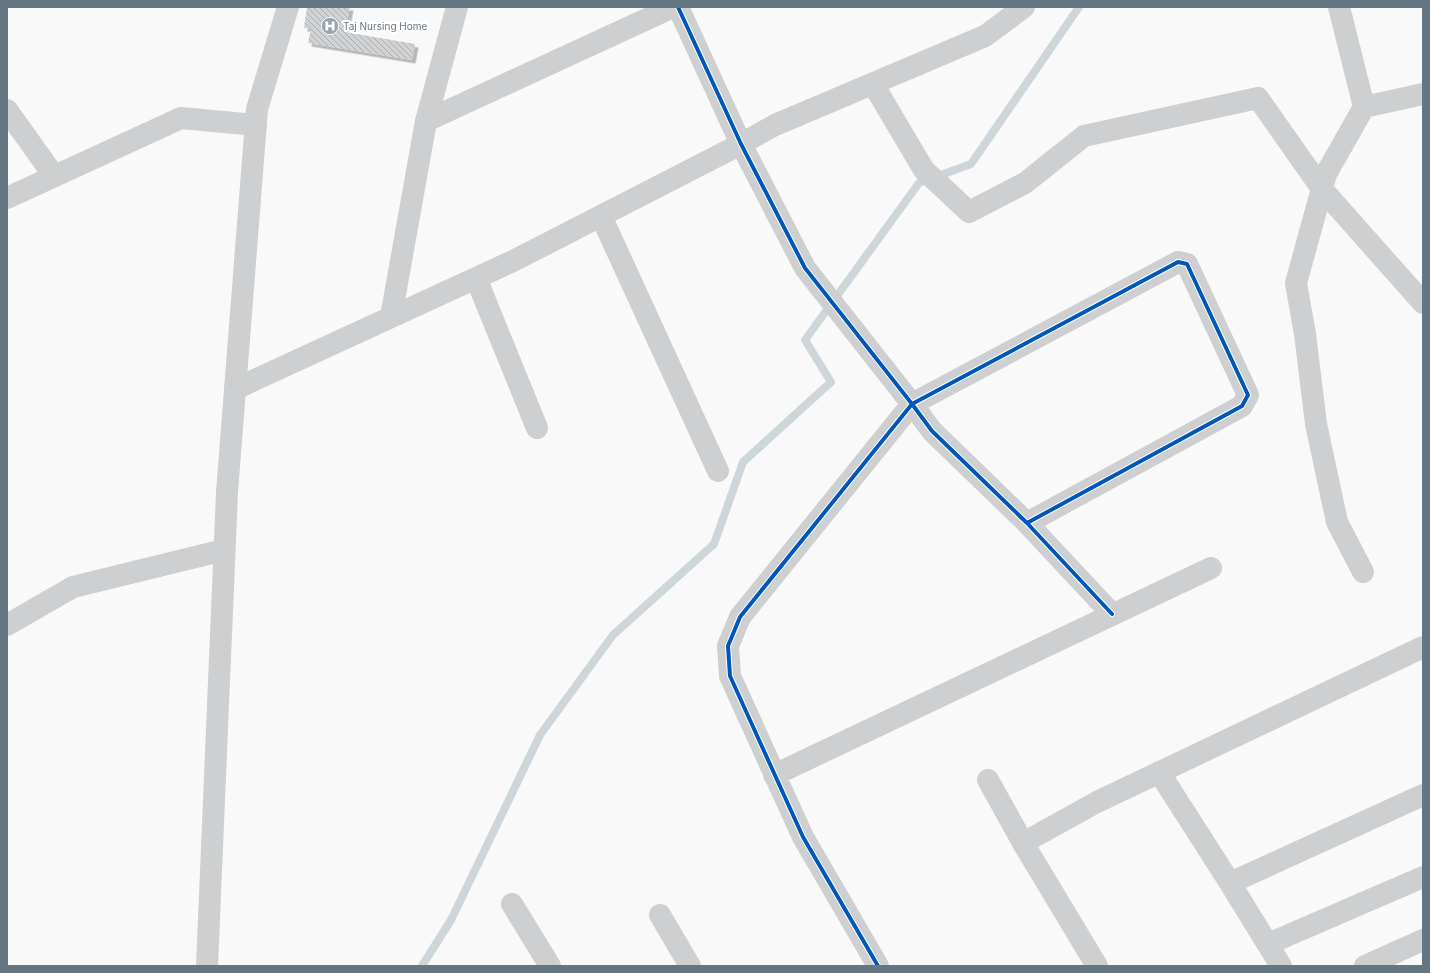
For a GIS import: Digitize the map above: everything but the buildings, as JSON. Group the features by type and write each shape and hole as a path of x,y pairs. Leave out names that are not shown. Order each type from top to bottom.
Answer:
{"street":[{"path":"207,966 227,492 257,109 288,7"},
{"path":"391,317 426,121 457,7"},
{"path":"426,121 672,7"},
{"path":"678,7 741,144 805,268 932,430 1027,524 1112,614"},
{"path":"235,389 513,261 775,125 985,36 1024,7"},
{"path":"1339,7 1364,107 1326,174 1296,283 1305,334 1316,424 1337,522 1363,572"},
{"path":"873,84 924,170 969,212 1025,183 1084,136 1258,98 1322,189 1423,304"},
{"path":"1364,107 1423,94"},
{"path":"7,110 54,176"},
{"path":"7,198 181,118 256,126"},
{"path":"601,216 718,471"},
{"path":"878,966 803,837 730,676 728,646 740,617 912,404 1178,262 1187,264 1248,395 1242,406 1027,524"},
{"path":"476,278 537,428"},
{"path":"7,624 74,587 224,550"},
{"path":"774,775 1211,568"},
{"path":"1023,843 1097,802 1423,647"},
{"path":"1159,772 1281,966"},
{"path":"988,780 1023,843 1098,966"},
{"path":"1230,883 1423,795"},
{"path":"1268,944 1423,877"},
{"path":"512,904 550,966"},
{"path":"660,915 690,966"},
{"path":"1365,966 1423,940"}],"waterway":[{"path":"422,966 451,920 540,735 613,635 714,544 743,462 831,382 805,340 919,183 971,164 1079,7"}],"cycle path":[{"path":"678,7 741,144 805,268 912,404 740,617 728,646 730,676 803,837 878,966"},
{"path":"1027,523 1242,406 1248,395 1187,264 1178,262 912,404 932,431 1027,523 1112,614"}],"place":[{"name":"Taj Nursing Home","path":"330,26"}]}
